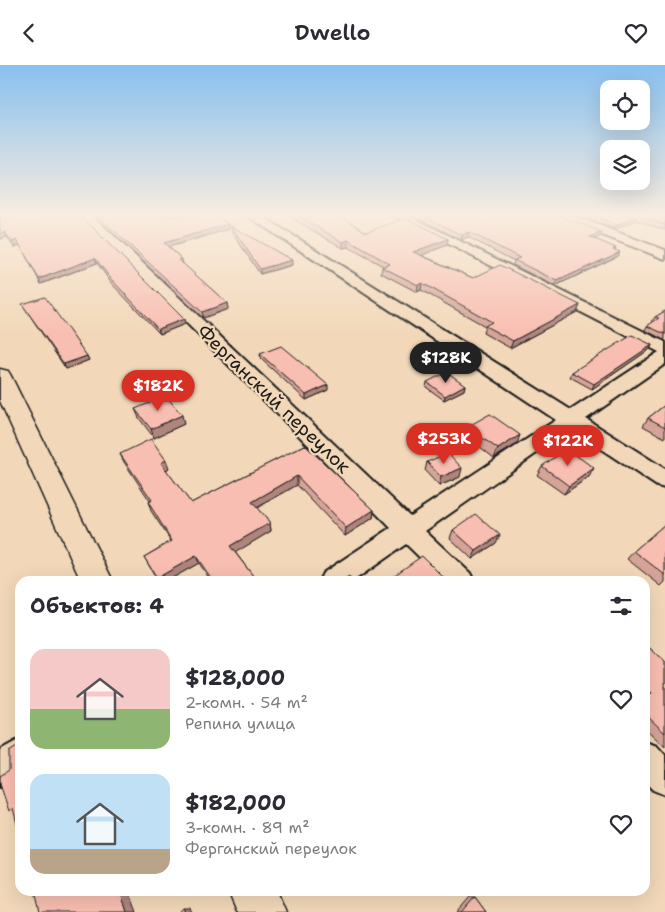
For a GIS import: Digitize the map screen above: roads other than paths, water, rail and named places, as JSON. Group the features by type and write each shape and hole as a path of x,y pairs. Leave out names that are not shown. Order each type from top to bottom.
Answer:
{"street":[{"name":"Ферганский переулок","path":"127,256 456,576"},
{"path":"315,256 665,480"},
{"path":"479,256 665,349"},
{"path":"340,576 409,531 665,356"},
{"path":"0,376 95,576"},
{"path":"0,770 15,759"},
{"path":"650,763 665,778"},
{"path":"254,896 262,912"}]}
